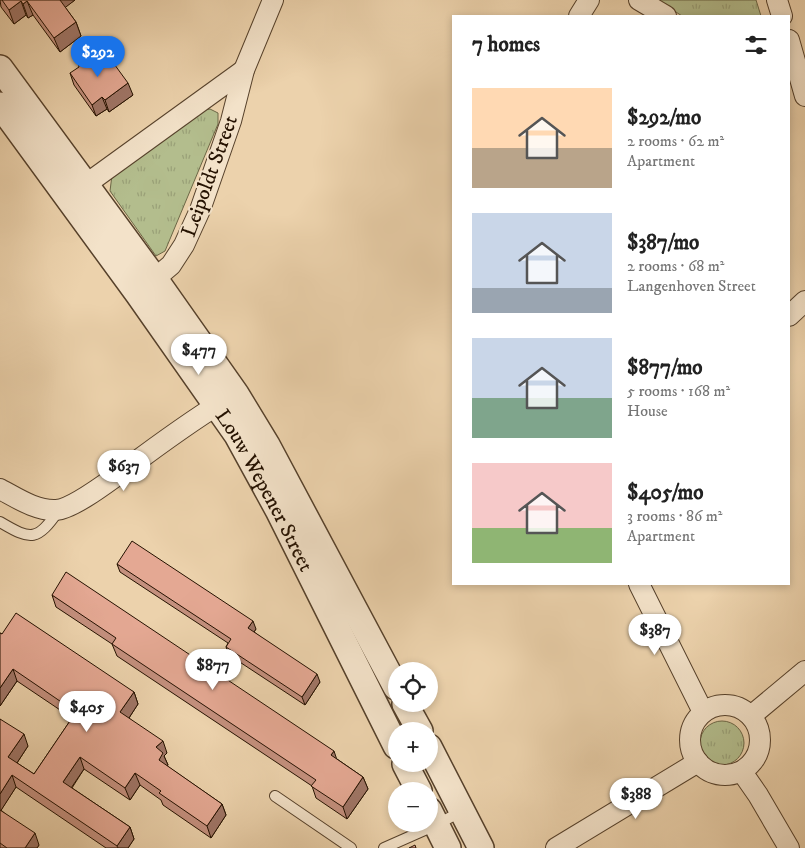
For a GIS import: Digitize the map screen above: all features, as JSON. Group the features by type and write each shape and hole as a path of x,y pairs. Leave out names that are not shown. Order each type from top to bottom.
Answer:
{"street":[{"name":"Leipoldt Street","path":"146,286 171,265 184,245 200,210 231,121 244,70 273,0"},
{"path":"581,15 589,0"},
{"path":"640,0 664,15"},
{"path":"777,0 782,15"},
{"path":"790,44 805,96"},
{"name":"Louw Wepener Street","path":"0,68 76,191 226,400 267,445 388,672"},
{"name":"Leipoldt Street","path":"76,191 244,70"},
{"path":"790,93 805,102"},
{"name":"Louw Wepener Street","path":"0,105 76,191"},
{"path":"790,315 805,301"},
{"path":"0,489 34,506 47,510 59,510 70,506 226,400"},
{"name":"Louw Wepener Street","path":"226,400 237,435 278,510 388,730"},
{"path":"640,585 703,712"},
{"path":"752,716 805,670"},
{"path":"726,704 738,707 752,716 758,726 761,738 759,751 748,768 730,776 717,775 706,770 698,762 692,752 690,739 692,727 703,712 726,704"},
{"path":"556,848 698,762"},
{"path":"438,764 481,848"},
{"path":"742,772 758,795 789,848"},
{"path":"438,829 448,848"}],"lane":[{"path":"0,522 26,536 34,536 40,533 59,510"},
{"path":"275,796 351,848"},
{"path":"438,816 463,810"},
{"path":"384,848 407,838 414,832"},
{"path":"407,838 411,848"}],"green space":[{"path":"658,0 756,0 761,15 680,15"},
{"path":"210,109 218,113 218,124 165,251 156,256 110,191 112,175 198,111"},
{"path":"726,721 738,727 743,734 743,752 738,759 731,764 718,765 710,762 703,755 700,739 703,731 710,724"}],"building":[{"path":"2,0 60,0 76,22 54,38 27,1 23,4 21,1 9,10"},
{"path":"92,54 100,60 109,57 128,83 105,100 102,97 92,105 70,73 79,67 78,63"},
{"path":"132,541 253,621 248,628 317,674 302,697 226,647 231,639 117,564"},
{"path":"66,572 334,751 331,755 363,777 343,807 311,786 316,780 112,644 116,638 52,595"},
{"path":"16,613 134,692 120,712 163,741 156,747 163,753 159,760 222,804 207,826 159,793 161,791 135,773 125,788 80,757 63,782 130,827 117,846 12,775 0,794 0,719 24,734 8,757 34,774 76,712 13,669 0,688 0,633 2,634"},
{"path":"0,810 35,833 25,848 7,848 0,843"}]}
